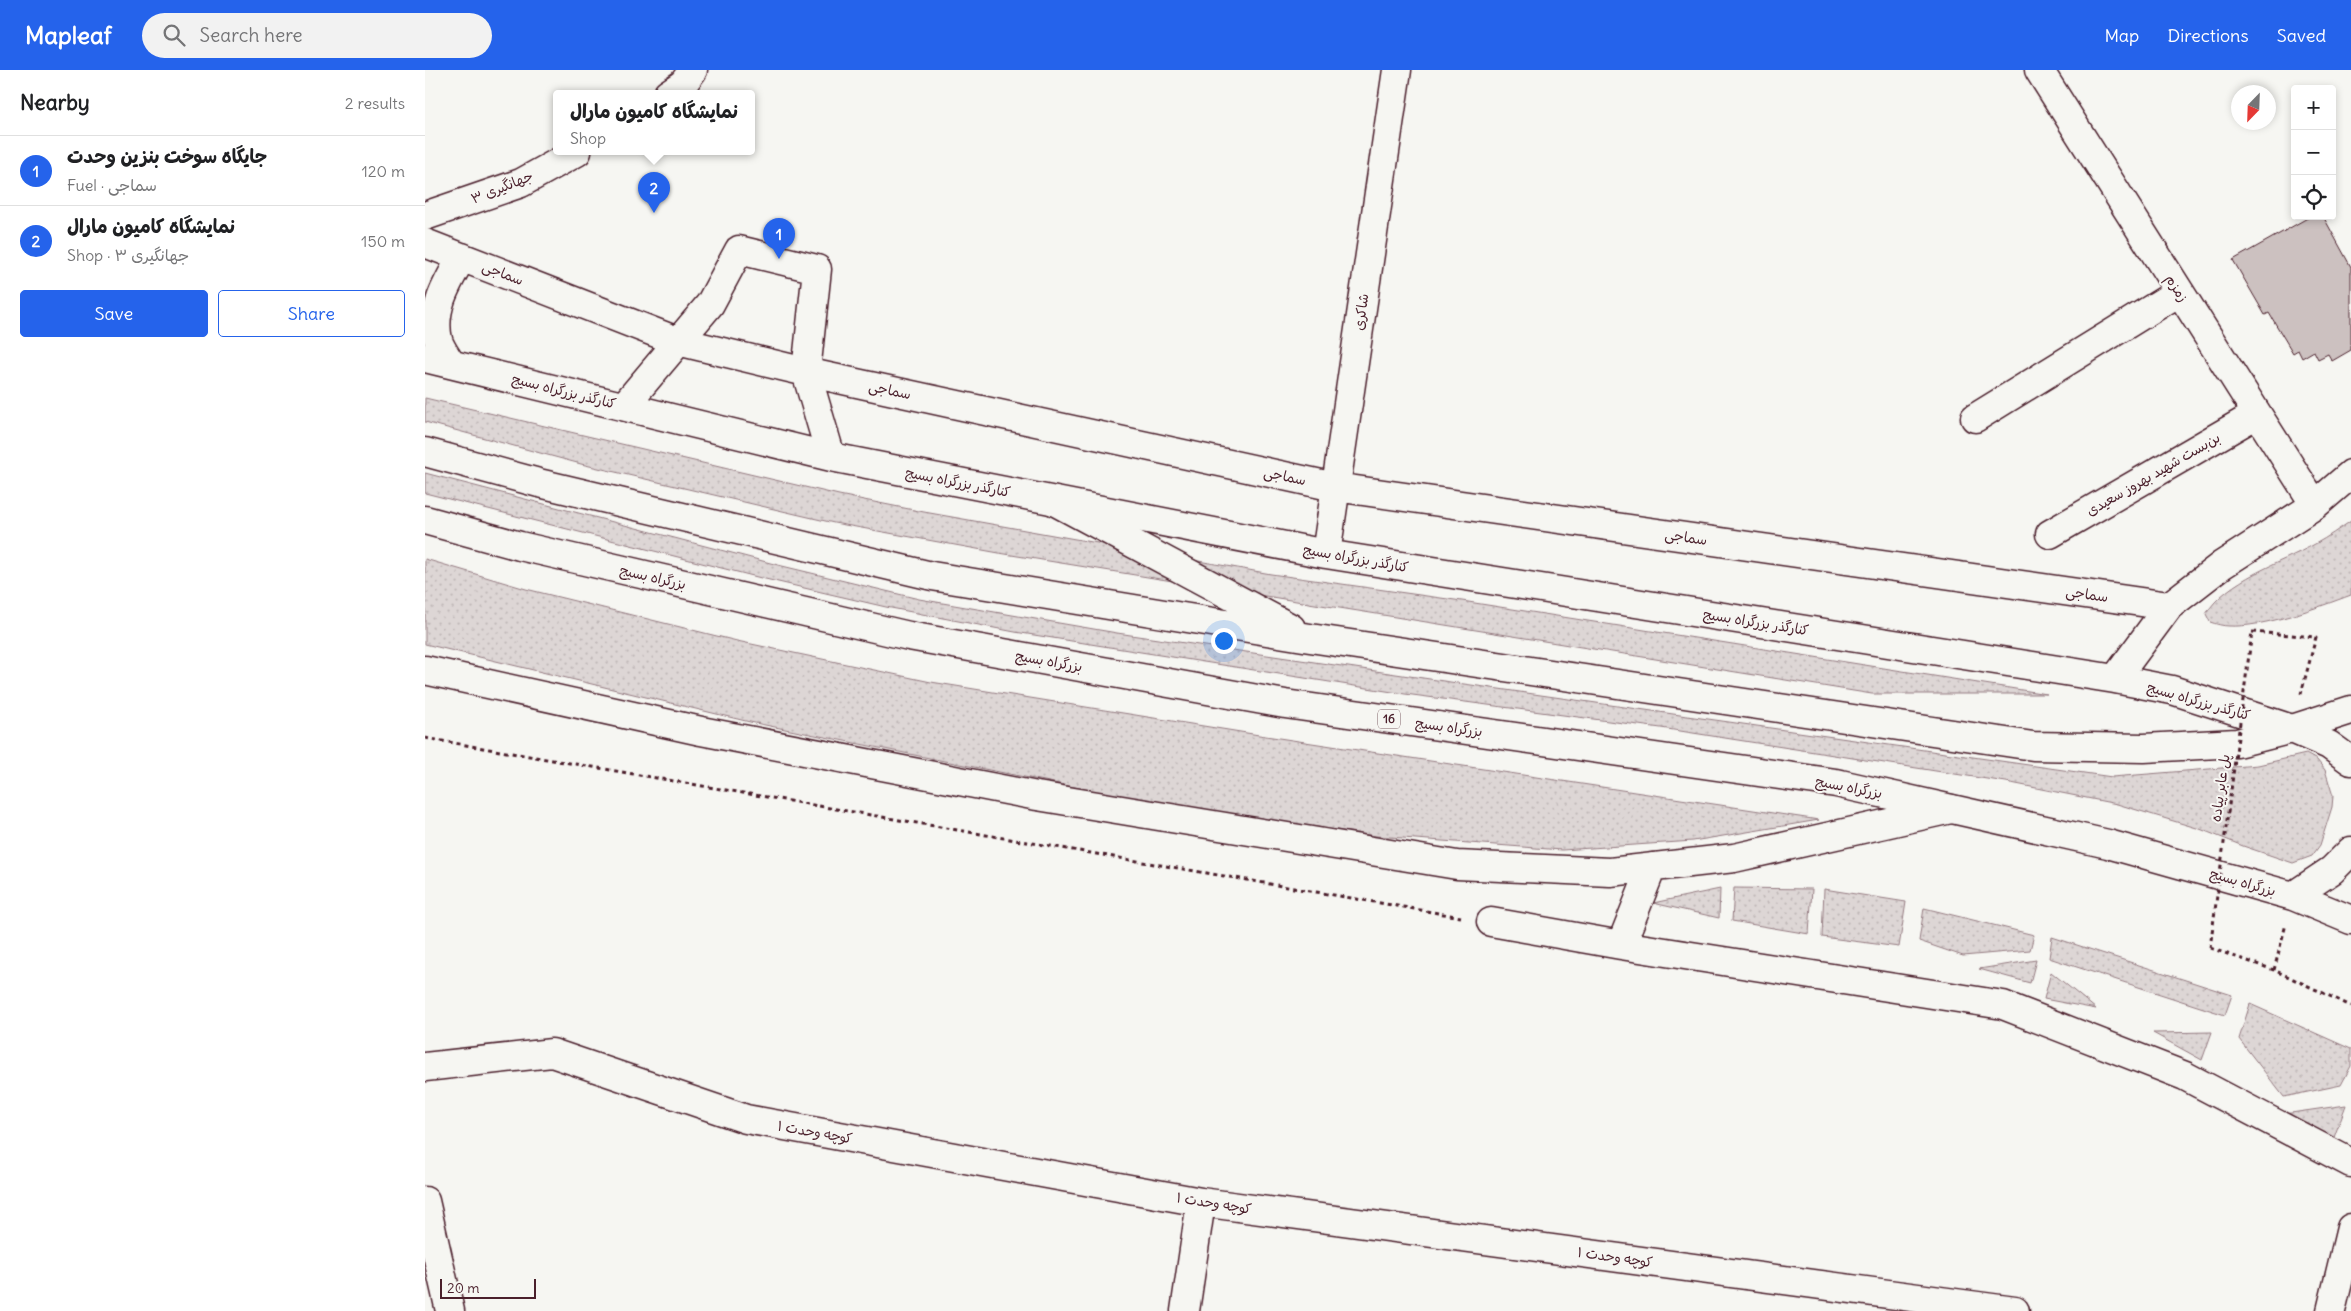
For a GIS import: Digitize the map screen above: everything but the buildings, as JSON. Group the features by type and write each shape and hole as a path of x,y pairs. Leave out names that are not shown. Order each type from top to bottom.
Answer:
{"main road":[{"path":"674,90 683,84 693,70"},
{"name":"شاکری","path":"1326,554 1397,70"},
{"name":"زمزم","path":"2039,70 2315,506"},
{"name":"جهانگیری ۳","path":"425,216 521,182 571,155"},
{"name":"سماجی","path":"425,243 677,341 807,372 1335,486 2169,606"},
{"path":"624,406 710,304 739,250 817,269 807,372 831,457"},
{"path":"451,364 438,342 436,317 443,291 462,257"},
{"path":"1975,418 2179,292"},
{"name":"کنارگذر بزرگراه بسیج","path":"425,358 831,457 1326,554 2115,679 2172,690 2292,729 2329,745 2351,761"},
{"name":"بن‌بست شهید بهروز سعیدی","path":"2050,534 2257,414"},
{"path":"425,452 539,483 933,576 1310,638 2033,746 2144,748 2237,743 2292,729 2351,710"},
{"path":"2115,679 2169,606 2222,564 2315,506 2351,474"},
{"path":"1054,501 1310,638"},
{"name":"بزرگراه بسیج","path":"425,520 520,546 909,636 1285,704 1836,783 2107,844 2293,896 2351,920"},
{"path":"425,670 701,731 1037,796 1457,865 1610,872 1734,858 1951,809"},
{"path":"2293,896 2332,870 2351,851"},
{"path":"1621,945 1652,867"},
{"path":"1491,922 1621,945 2003,1006 2185,1076 2351,1164"},
{"name":"کوچه وحدت ۱","path":"425,1067 552,1054 746,1119 1201,1202 2015,1311"},
{"path":"425,1201 450,1311"},
{"path":"1185,1311 1201,1202"},
{"path":"2331,1311 2351,1228"}],"path":[{"name":"پل عابر پیاده","path":"2274,970 2210,948 2252,632 2316,637 2292,729"},
{"path":"425,738 1491,922"},
{"path":"2293,896 2274,970 2351,1006"}],"shaded area":[{"path":"425,398 839,495 924,512 1271,574 1462,601 2047,694 1872,694 999,553 834,523 581,464 425,422"},
{"path":"425,473 778,565 919,599 1117,633 2112,777 2258,765 2306,754 2317,760 2325,770 2333,796 2332,807 2320,845 2312,856 2293,863 2200,829 2117,804 2006,782 1661,728 1405,694 1015,632 886,607 761,578 425,493"},
{"path":"2351,521 2351,595 2291,616 2258,624 2229,626 2210,622 2206,614 2227,591 2255,573 2320,541"},
{"path":"425,559 526,589 737,641 931,682 1259,735 1819,820 1693,841 1562,850 1376,836 1134,799 750,722 425,644"},
{"path":"1734,888 1812,889 1809,934 1732,921"},
{"path":"1720,889 1719,918 1653,903"},
{"path":"1824,889 1906,902 1899,947 1822,937"},
{"path":"1924,908 2034,935 2030,950 1963,956 1919,941"},
{"path":"2052,937 2232,995 2225,1015 2049,958"},
{"path":"2036,960 2030,983 1979,969"},
{"path":"2051,972 2096,1009 2044,999"},
{"path":"2250,1004 2351,1049 2351,1066 2341,1085 2284,1097 2239,1039"},
{"path":"2212,1032 2202,1060 2153,1033"},
{"path":"2346,1105 2333,1140 2284,1114"}],"place":[{"name":"نمایشگاه کامیون مارال","path":"654,213"},
{"name":"جایگاه سوخت بنزین وحدت","path":"779,259"}]}
